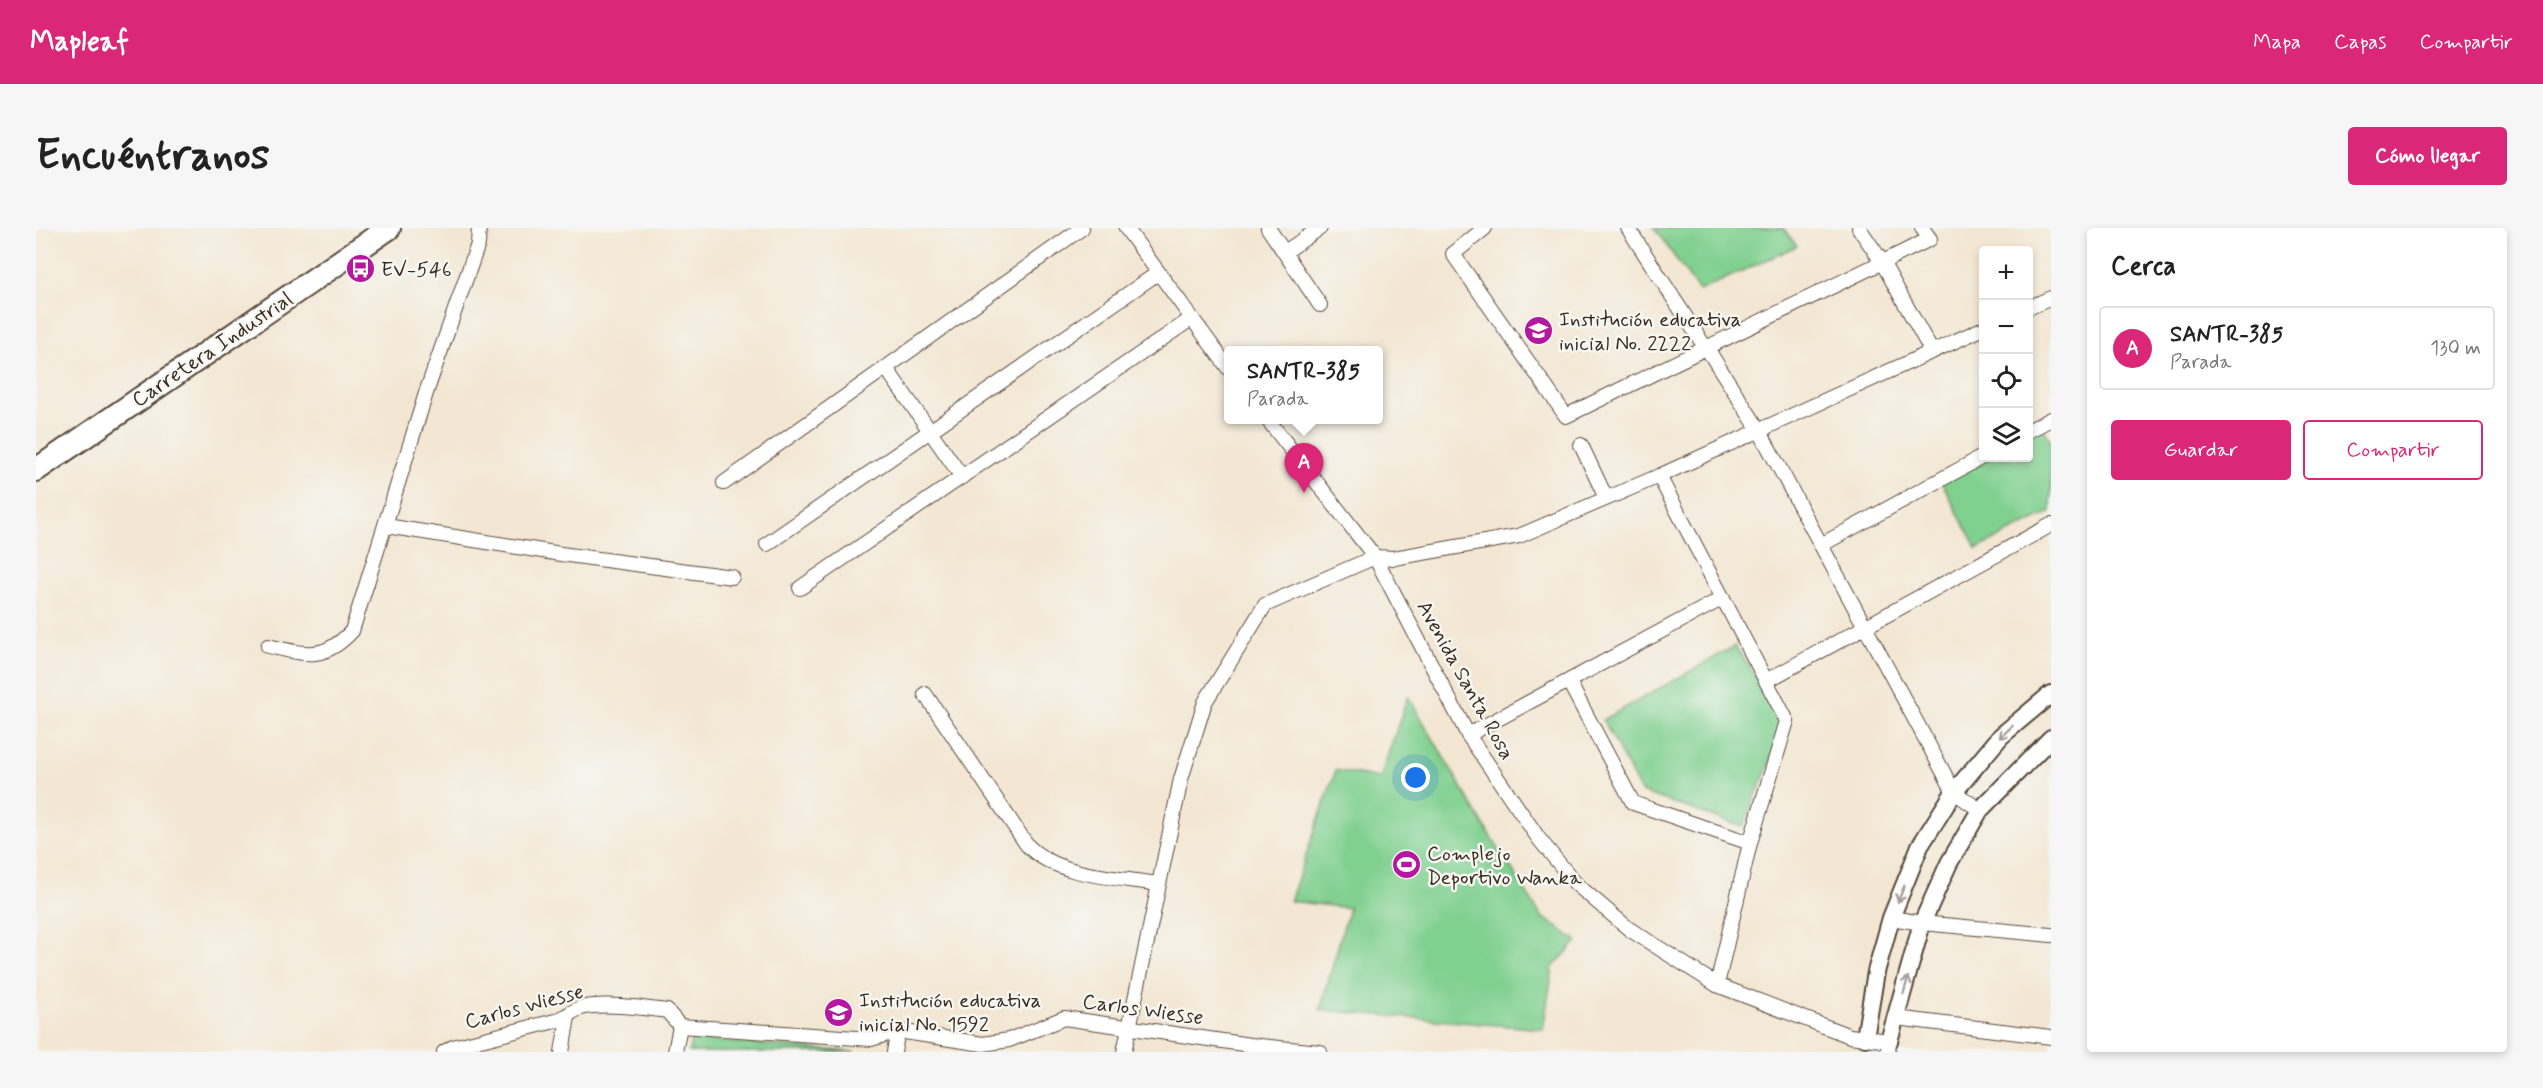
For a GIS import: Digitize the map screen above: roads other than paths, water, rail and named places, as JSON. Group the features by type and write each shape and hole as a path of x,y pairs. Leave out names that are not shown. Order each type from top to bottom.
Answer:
{"highway":[{"name":"Carretera Industrial","path":"36,470 389,228"}],"street":[{"path":"268,646 308,654 337,647 352,631 428,390 478,244 479,228"},
{"path":"724,483 1082,228"},
{"path":"1125,228 1224,362"},
{"path":"1268,228 1320,305"},
{"path":"1285,252 1320,228"},
{"path":"1485,228 1453,254 1566,417 1930,239 1922,228"},
{"path":"1628,228 1760,430 1954,792 1980,810"},
{"path":"1858,228 1882,262 1932,352"},
{"path":"767,544 1158,273"},
{"path":"2033,306 2051,298"},
{"path":"800,588 1191,319"},
{"path":"1124,1052 1181,779 1205,702 1265,605 1375,557 1394,558 1519,536 1659,476 1979,330"},
{"path":"886,368 962,477"},
{"path":"2033,428 2051,419"},
{"name":"Avenida Santa Rosa","path":"1271,424 1375,557 1468,735 1539,839 1576,884 1629,930 1717,985 1850,1036 1864,1045 1889,1046"},
{"path":"1581,446 1606,498"},
{"path":"1821,545 1979,458"},
{"path":"1659,476 1787,721 1750,843 1717,985"},
{"path":"1766,681 2051,525"},
{"path":"386,526 561,554 732,577"},
{"path":"1468,735 1723,598"},
{"path":"1569,682 1633,803 1750,843"},
{"path":"925,694 1027,845 1040,857 1065,868 1158,884"},
{"path":"1864,1045 1876,972 1891,918 1920,846 1954,792 2001,736 2051,694"},
{"path":"1889,1046 1922,923 1948,863 1980,810 2051,738"},
{"path":"1891,918 2051,935"},
{"name":"Carlos Wiesse","path":"449,1050 568,1017 580,1008 626,1005 667,1011 680,1026 871,1039 898,1031 1008,1046 1064,1018 1249,1049 1320,1052"},
{"path":"562,1052 568,1017"},
{"path":"1896,1018 2051,1036"},
{"path":"675,1052 680,1026"},
{"path":"894,1052 898,1031"}],"place":[{"name":"EV-546","path":"360,269"},
{"name":"Institución educativa inicial No. 2222","path":"1538,331"},
{"name":"SANTR-385","path":"1304,493"},
{"name":"Complejo Deportivo Wanka","path":"1406,865"},
{"name":"Institución educativa inicial No. 1592","path":"838,1012"}]}
